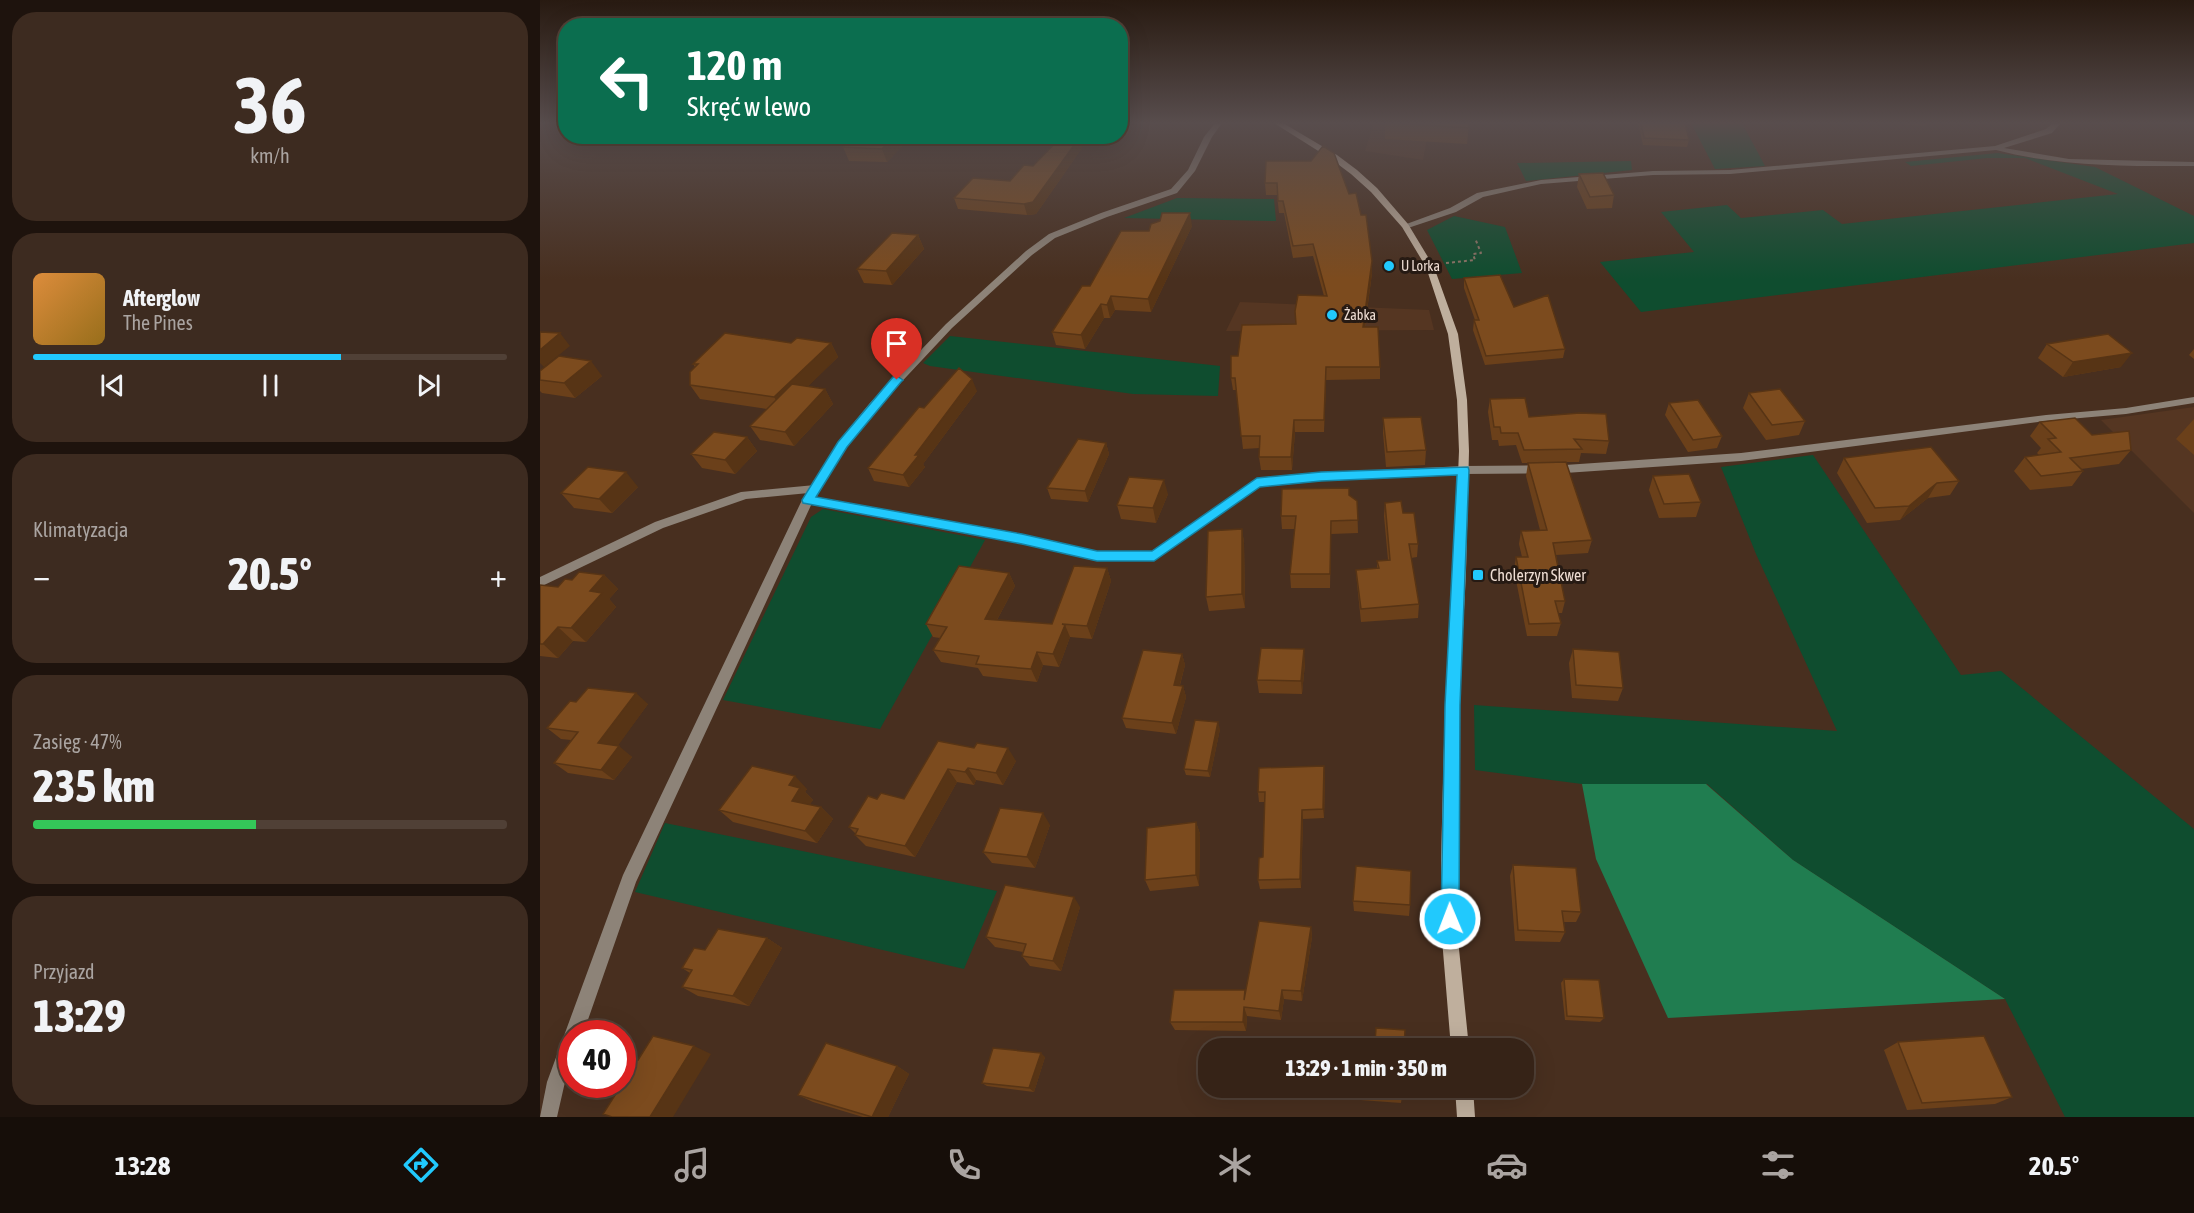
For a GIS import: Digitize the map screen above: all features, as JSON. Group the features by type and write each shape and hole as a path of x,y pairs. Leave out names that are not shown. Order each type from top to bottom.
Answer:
{"street":[{"path":"579,1020 629,880 808,500 843,444 874,405 935,339 1000,279 1052,236 1104,214 1174,191 1187,175"},
{"path":"1357,175 1374,190 1405,226 1430,267 1451,327 1462,400 1463,470 1452,705 1449,861 1450,939 1459,1038"},
{"path":"1405,226 1453,210 1480,195 1541,182 1627,175"},
{"path":"808,500 1022,539 1097,556 1154,556 1257,483 1321,477 1463,470 1565,469 1741,457 2046,418 2126,411 2194,400"},
{"path":"540,582 659,525 745,495 815,489"},
{"path":"548,1117 558,1077"},
{"path":"1465,1098 1466,1117"}],"path":[{"path":"1440,263 1475,260 1473,254 1481,253 1475,238"}],"shaded area":[{"path":"1240,302 1429,310 1434,330 1226,331"},
{"path":"2194,407 2194,513 2101,420"}],"green space":[{"path":"1523,175 1583,175 1526,181"},
{"path":"2069,175 2111,175 2194,216 2194,243 1641,312 1600,262 1694,252 1661,212 1727,205 1741,218 1823,210 1842,224 2118,194"},
{"path":"1177,198 1274,199 1276,221 1124,218"},
{"path":"1454,216 1505,227 1522,273 1452,279 1427,230"},
{"path":"950,336 1220,366 1218,396 1133,394 930,366 923,363"},
{"path":"1813,455 1961,675 2001,671 2194,829 2194,1117 2065,1117 2005,999 1793,860 1707,784 1582,784 1475,770 1474,705 1837,731 1756,554 1721,467"},
{"path":"823,509 985,540 880,729 723,700 811,517"},
{"path":"1582,784 1706,784 1793,860 2005,999 1668,1018 1596,859"},
{"path":"665,823 997,891 964,969 635,892"}],"building":[{"path":"1015,175 1052,175 1033,202 1024,204 954,198 973,178 1010,181"},
{"path":"1265,175 1342,175 1349,194 1356,193 1361,215 1366,215 1372,261 1363,327 1378,327 1380,367 1326,367 1324,420 1294,420 1291,457 1259,457 1260,436 1241,436 1235,378 1231,378 1231,356 1238,356 1242,325 1296,324 1295,311 1298,295 1327,296 1313,244 1293,246 1283,201 1278,201 1277,183 1265,183"},
{"path":"1580,175 1604,175 1614,195 1590,197"},
{"path":"1162,213 1190,213 1148,299 1111,296 1107,305 1101,304 1081,335 1052,332 1082,286 1090,286 1121,231 1149,231 1151,224 1160,221"},
{"path":"892,233 918,235 886,271 857,269"},
{"path":"1500,275 1514,307 1548,295 1565,349 1486,356 1474,320 1479,320 1464,278"},
{"path":"540,332 560,333 540,350"},
{"path":"725,333 791,343 797,338 831,343 774,397 690,385 690,372 698,364 693,364"},
{"path":"2108,334 2132,353 2073,362 2047,344"},
{"path":"559,356 591,361 564,383 540,380 540,371"},
{"path":"959,368 972,379 915,455 919,455 903,475 868,468 919,407 924,408"},
{"path":"792,384 825,389 785,432 750,426"},
{"path":"1780,389 1805,421 1772,425 1749,393"},
{"path":"1525,398 1529,417 1580,413 1606,414 1609,441 1574,439 1582,449 1524,450 1518,433 1501,433 1500,427 1494,427 1490,399"},
{"path":"1698,400 1722,436 1693,440 1669,403"},
{"path":"1421,417 1426,450 1387,452 1383,418"},
{"path":"2075,418 2092,435 2129,431 2131,450 2070,458 2083,471 2041,476 2025,457 2061,452 2048,439 2056,438 2040,422"},
{"path":"714,432 747,437 725,460 691,454"},
{"path":"1078,439 1106,443 1085,491 1047,488"},
{"path":"1931,447 1959,481 1937,483 1909,506 1875,508 1844,458"},
{"path":"1566,462 1592,540 1553,543 1565,601 1555,601 1561,623 1529,624 1516,557 1528,557 1521,531 1547,530 1528,463"},
{"path":"588,467 626,472 599,499 561,493"},
{"path":"1689,474 1701,502 1664,504 1653,476"},
{"path":"1129,477 1164,480 1153,508 1117,505"},
{"path":"1349,488 1349,495 1357,501 1358,520 1331,521 1330,574 1290,574 1296,516 1281,516 1282,489"},
{"path":"1401,501 1403,513 1414,513 1418,544 1409,544 1419,604 1361,609 1356,570 1379,568 1377,561 1390,560 1385,503"},
{"path":"1242,529 1242,594 1206,597 1208,531"},
{"path":"959,566 1009,573 985,619 1052,624 1074,566 1107,568 1087,626 1062,624 1065,625 1053,654 1037,652 1031,669 976,664 979,656 933,650 947,627 926,624"},
{"path":"579,572 604,575 590,591 602,593 571,628 558,627 543,644 540,644 540,585 558,587 565,579 572,580"},
{"path":"1261,648 1304,649 1301,681 1257,680"},
{"path":"1573,649 1619,652 1623,688 1576,685"},
{"path":"1143,650 1182,654 1174,685 1183,686 1172,723 1122,718"},
{"path":"588,688 636,693 598,743 619,746 601,770 554,763 578,732 547,728 570,701 576,702"},
{"path":"1195,720 1218,722 1208,771 1184,769"},
{"path":"938,741 974,748 977,743 1008,748 996,773 968,768 965,772 948,769 905,846 855,835 858,829 849,827 868,796 877,799 881,793 904,799"},
{"path":"752,766 795,776 789,785 800,788 792,801 821,807 805,831 719,810"},
{"path":"1324,766 1323,809 1302,810 1300,879 1258,880 1259,858 1263,857 1265,792 1258,792 1259,768"},
{"path":"1000,808 1043,813 1027,857 983,852"},
{"path":"1196,822 1196,875 1145,880 1147,828"},
{"path":"1513,865 1576,868 1581,912 1562,911 1565,932 1518,930"},
{"path":"1356,866 1411,871 1410,905 1353,901"},
{"path":"1005,885 1074,897 1053,961 1022,956 1026,944 986,937"},
{"path":"1259,921 1311,927 1301,991 1282,990 1279,1011 1244,1007 1243,1022 1170,1022 1174,990 1245,990 1244,1000"},
{"path":"718,929 767,938 733,996 682,987 692,970 682,968 694,948 705,950"},
{"path":"1564,979 1599,980 1604,1018 1567,1016"},
{"path":"1376,1028 1405,1030 1405,1038 1375,1038"},
{"path":"653,1036 694,1046 650,1117 612,1117 603,1114 613,1098 636,1098 636,1059 638,1060"},
{"path":"1984,1036 2012,1097 1922,1103 1898,1042"},
{"path":"826,1043 897,1066 872,1117 798,1095"},
{"path":"993,1048 1041,1053 1029,1088 982,1083"}],"place":[{"name":"U Lorka","path":"1389,266"},
{"name":"Żabka","path":"1332,315"},
{"name":"Cholerzyn Skwer","path":"1478,575"}],"route":[{"path":"897,380 843,444 808,500 1022,539 1097,556 1154,556 1257,483 1321,477 1463,470 1458,627 1452,705 1450,919"}]}
